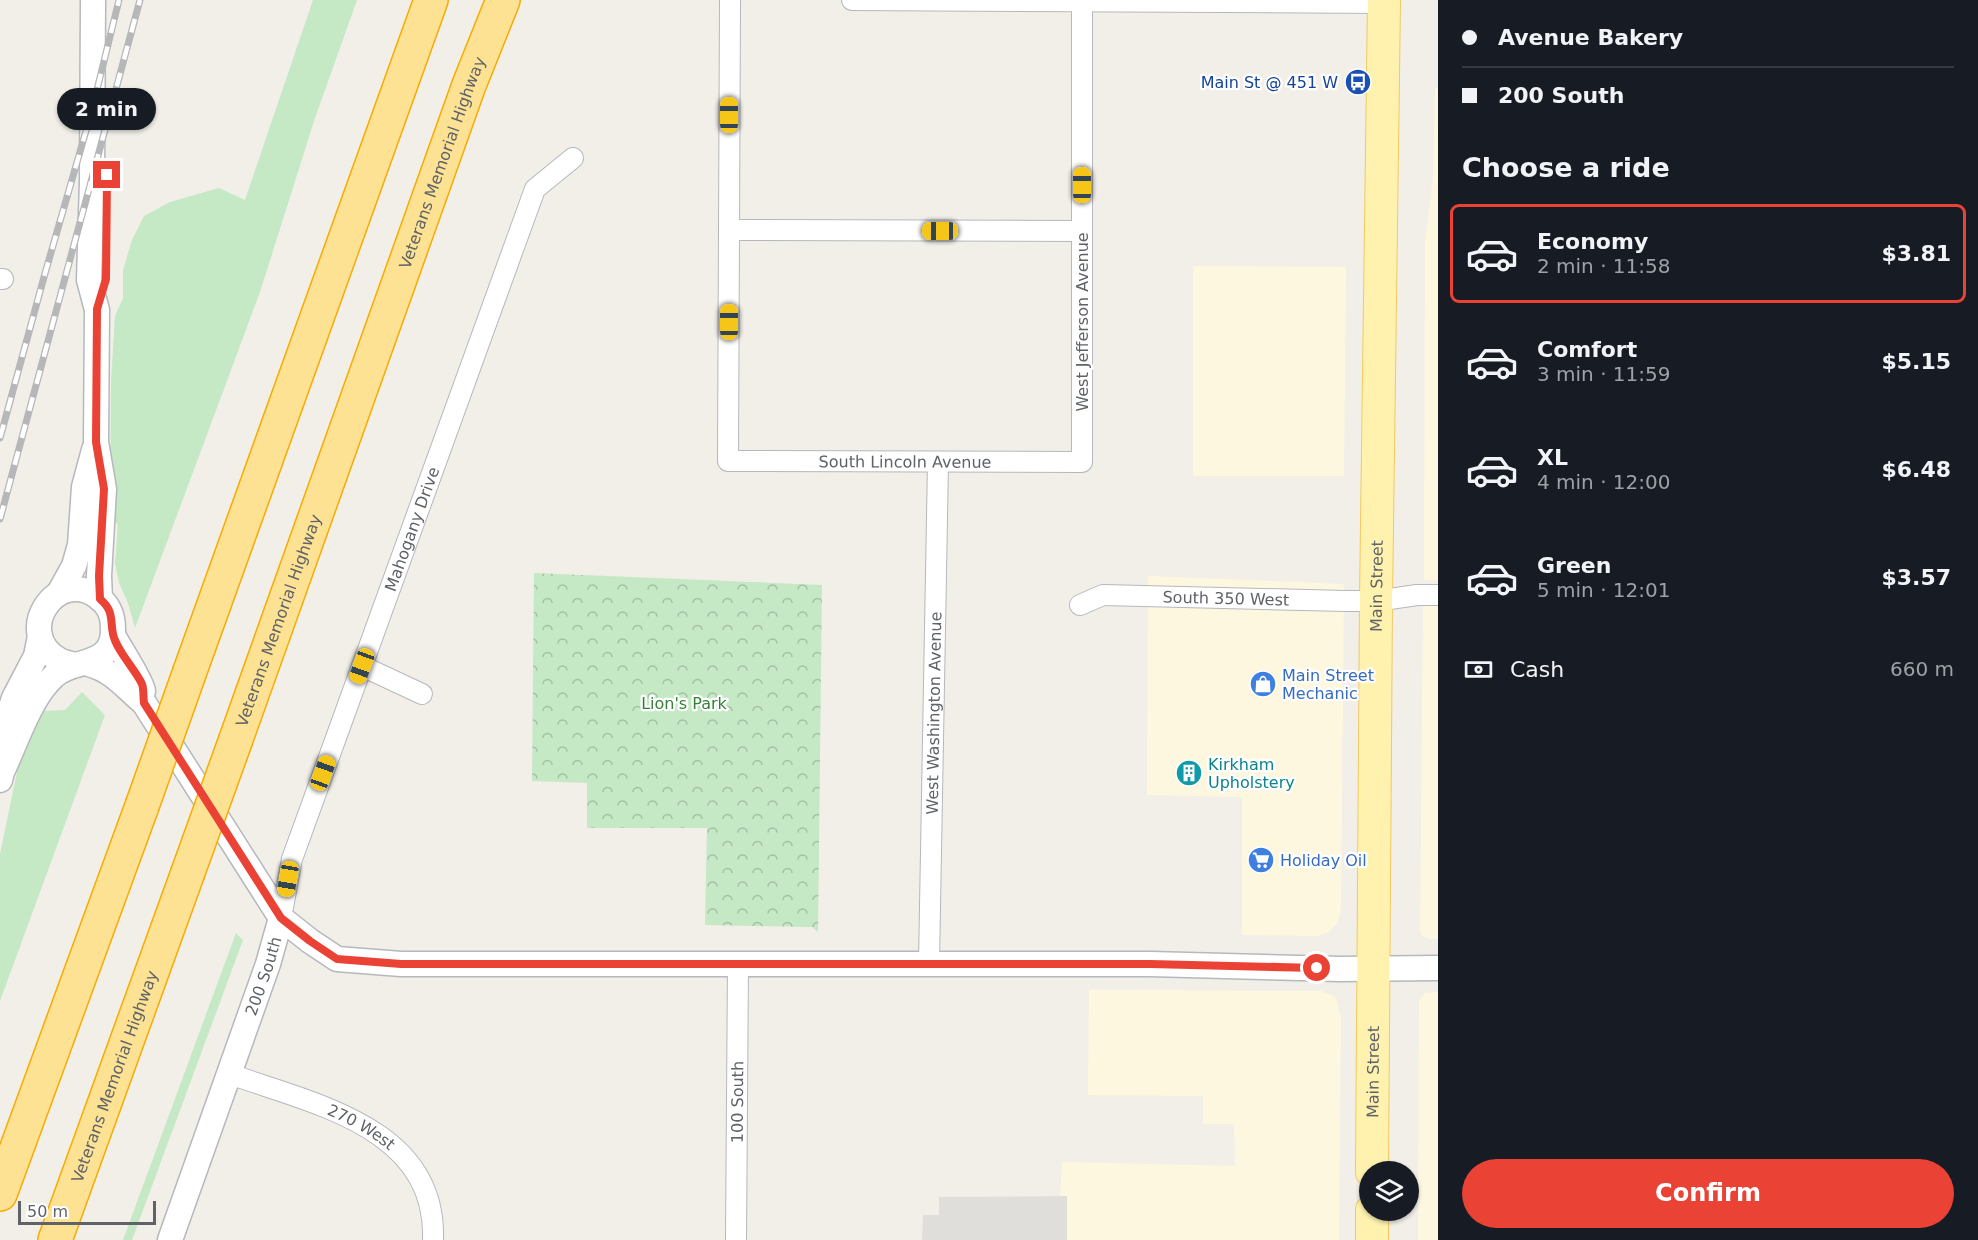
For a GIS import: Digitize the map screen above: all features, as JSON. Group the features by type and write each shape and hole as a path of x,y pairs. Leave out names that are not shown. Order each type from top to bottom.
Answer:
{"highway":[{"path":"0,1194 142,806 431,0"},
{"name":"Veterans Memorial Highway","path":"55,1240 469,85 503,0"}],"main road":[{"name":"Main Street","path":"1372,1161 1376,601 1384,1"},
{"path":"1372,1221 1372,1240"}],"street":[{"path":"93,0 89,280 97,309 96,442 104,489 99,576 100,599"},
{"path":"97,309 106,279 107,53 110,0"},
{"path":"730,0 729,230 1082,231"},
{"path":"852,0 1384,1"},
{"name":"West Jefferson Avenue","path":"1082,1 1082,462"},
{"name":"Mahogany Drive","path":"281,918 291,859 535,189 573,158"},
{"name":"South Lincoln Avenue","path":"729,230 728,461 1082,462"},
{"path":"0,741 14,698 36,656 39,619 46,604 59,593 74,566 80,545 84,487 96,442"},
{"name":"West Washington Avenue","path":"929,963 938,462"},
{"path":"1,767 39,695 53,676 63,669 93,661 106,650 113,635 113,618 105,603 100,599 92,593 75,589 59,593"},
{"name":"South 350 West","path":"1080,605 1103,595 1376,601 1417,595 1438,595"},
{"name":"200 South","path":"113,635 131,669 143,685 144,703"},
{"path":"39,636 47,651 60,661 81,664"},
{"name":"200 South","path":"81,664 101,667 118,677 144,703 281,918 268,964 170,1240"},
{"path":"362,666 422,694"},
{"path":"281,918 337,959 401,964 929,963 1438,968"},
{"name":"100 South","path":"736,1240 738,963"},
{"name":"270 West","path":"230,1074 332,1111 365,1125 386,1139 403,1154 426,1194 432,1213 433,1240"}],"shaded area":[{"path":"1435,88 1438,88 1438,580 1424,580 1425,242 1433,178"},
{"path":"1193,266 1346,267 1344,476 1193,476"},
{"path":"1148,576 1344,584 1341,907 1338,923 1329,932 1318,936 1242,935 1242,797 1147,795"},
{"path":"1423,605 1438,605 1438,939 1428,939 1420,933"},
{"path":"1089,990 1321,991 1334,996 1341,1018 1339,1240 1067,1240 1067,1197 1060,1196 1062,1162 1235,1166 1234,1124 1203,1124 1203,1096 1088,1095"},
{"path":"1438,992 1438,1240 1418,1240 1419,1001 1425,993"},
{"path":"1067,1196 1067,1240 922,1240 923,1215 939,1215 939,1197"}],"green space":[{"path":"313,0 357,0 315,118 260,292 135,628 119,583 115,563 118,524 110,519 111,382 115,316 123,298 123,270 132,240 144,216 170,202 219,188 245,200"},
{"name":"Lion's Park","path":"534,573 822,585 818,932 812,927 705,925 707,828 587,828 587,783 532,781"},
{"path":"82,692 105,715 0,1001 0,854 18,767 43,711 65,710"},
{"path":"236,933 243,940 132,1240 123,1240"}],"railway":[{"path":"0,438 92,110 119,0"},
{"path":"0,519 140,0"}],"place":[{"name":"Main St @ 451 W","path":"1358,82"},
{"name":"Main Street Mechanic","path":"1263,684"},
{"name":"Kirkham Upholstery","path":"1189,773"},
{"name":"Holiday Oil","path":"1261,860"}],"route":[{"path":"107,175 106,279 97,309 96,442 104,489 100,546 100,599 105,603 113,618 113,635 131,669 143,685 144,703 281,918 337,959 401,964 929,963 1150,964 1317,968"}]}
